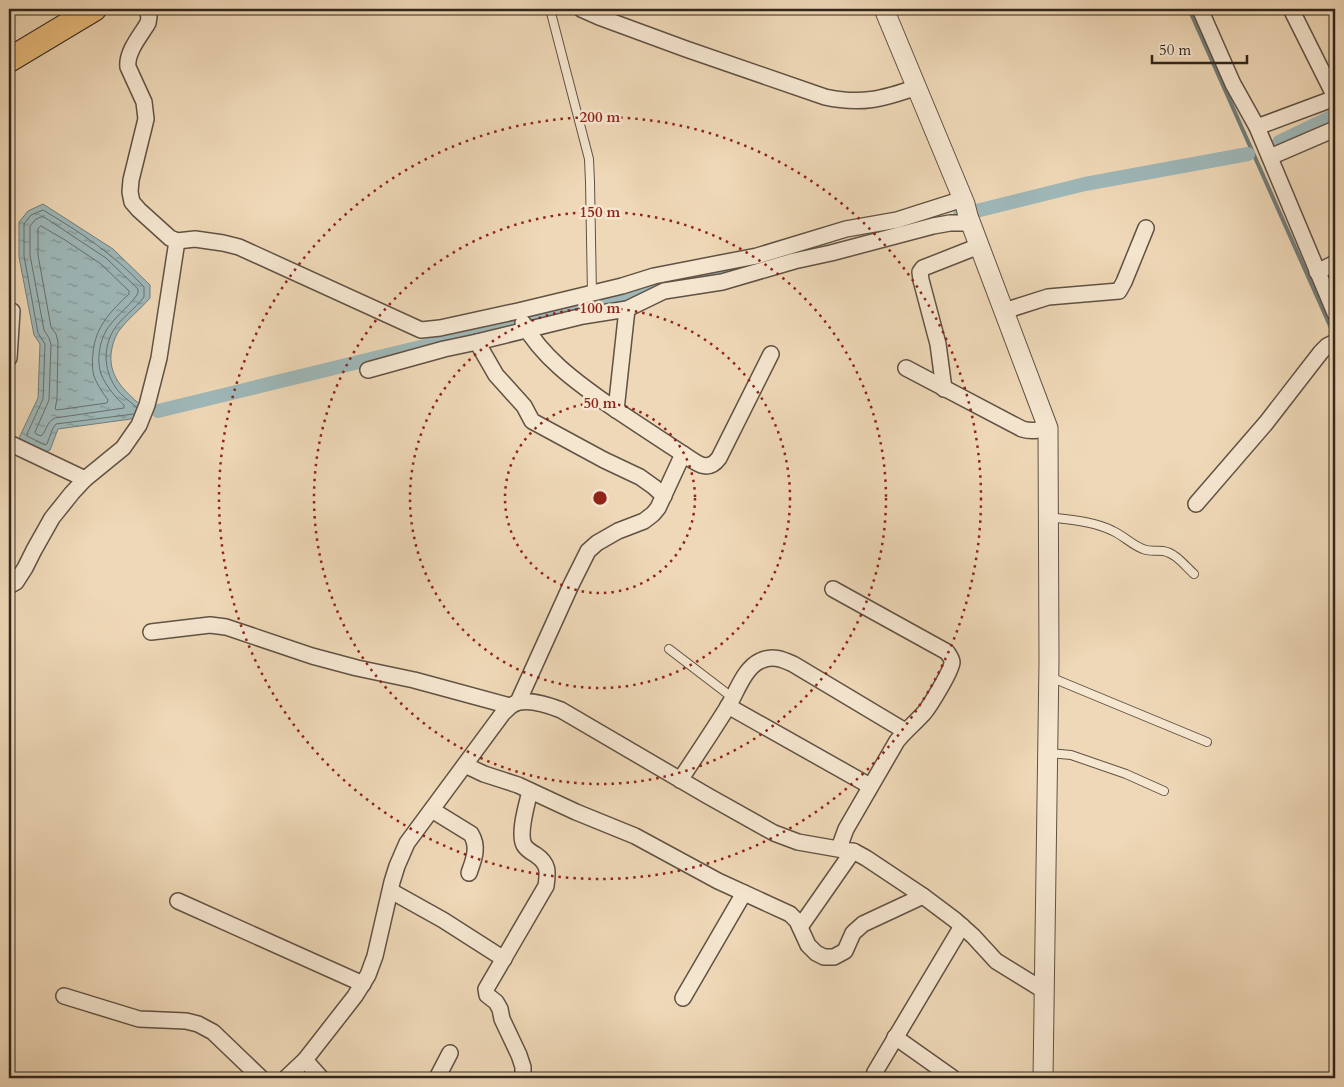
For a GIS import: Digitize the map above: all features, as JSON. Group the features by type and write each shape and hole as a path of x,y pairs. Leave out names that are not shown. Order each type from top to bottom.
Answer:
{"main road":[{"path":"9,60 83,12"}],"street":[{"path":"147,9 148,23 127,61 144,102 146,119 131,180 130,192 132,202 176,242 195,239 239,247 422,330 583,316 627,308 664,292 722,282 794,261 831,254 950,223 967,211"},
{"path":"581,9 686,49 825,97 844,101 862,101 888,97 917,87"},
{"path":"884,9 967,211 1048,428 1048,676 1043,1078"},
{"path":"1200,9 1234,84 1257,127 1335,313"},
{"path":"1257,127 1335,98 1291,9"},
{"path":"1270,157 1335,129"},
{"path":"368,370 477,342 523,321 592,294 654,276 757,256 846,229 967,211"},
{"path":"1004,311 1048,297 1119,291 1146,228"},
{"path":"9,586 16,582 52,518 72,492 123,448 139,425 147,405 159,358 176,242"},
{"path":"944,388 938,344 920,280 920,272 923,268 980,246"},
{"path":"1317,272 1335,264"},
{"path":"616,410 627,308"},
{"path":"9,358 12,311"},
{"path":"523,321 555,363 580,384 700,465 707,466 715,463 719,458 771,354"},
{"path":"477,342 496,375 524,406 532,421 640,477 664,496"},
{"path":"1196,504 1266,423 1321,352 1333,343"},
{"path":"906,368 1022,429 1034,431 1048,428"},
{"path":"9,444 85,479"},
{"path":"286,1078 304,1060 363,984 375,956 397,866 407,843 503,714 514,704 588,551 597,543 618,531 644,521 653,514 664,496 683,454"},
{"path":"800,927 846,849 846,829 870,786 897,741 926,712 950,670 952,661 947,652 833,589"},
{"path":"151,632 210,626 226,627 357,668 514,704 538,702 561,710 774,833 798,842 846,849 866,858 923,896 962,926 996,961 1043,990"},
{"path":"680,780 743,679 759,661 770,658 781,658 793,664 905,731"},
{"path":"730,702 870,786"},
{"path":"465,765 484,774 506,780 635,836 718,881 790,914 797,921 808,945 816,953 824,957 834,957 845,951 853,933 863,924 923,896"},
{"path":"523,1078 523,1067 519,1055 502,1019 500,1009 496,1002 487,995 486,989 546,886 548,873 546,864 529,851 524,844 522,836 530,791"},
{"path":"432,810 471,834 475,840 476,856 469,872"},
{"path":"391,891 443,920 504,959"},
{"path":"683,998 744,893"},
{"path":"178,901 363,984"},
{"path":"873,1078 962,926"},
{"path":"64,996 139,1019 186,1021 198,1024 213,1032 261,1078"},
{"path":"896,1037 953,1078"},
{"path":"437,1078 450,1052"},
{"path":"304,1060 321,1078"}],"lane":[{"path":"550,9 588,159 592,294"},
{"path":"1048,517 1104,527 1142,549 1164,551 1174,555 1194,574"},
{"path":"668,649 730,702"},
{"path":"1048,676 1207,742"},
{"path":"1047,752 1071,755 1126,774 1164,791"}],"water":[{"path":"43,204 113,249 150,285 150,298 118,332 111,354 113,371 120,385 144,408 138,418 58,429 50,450 45,452 19,438 38,398 40,344 34,335 19,257 19,222 28,211"}],"waterway":[{"path":"1189,9 1335,337"},
{"path":"1279,142 1335,115"},
{"path":"960,215 1085,184 1248,154"},
{"path":"690,281 759,264"},
{"path":"158,411 662,288"}]}
